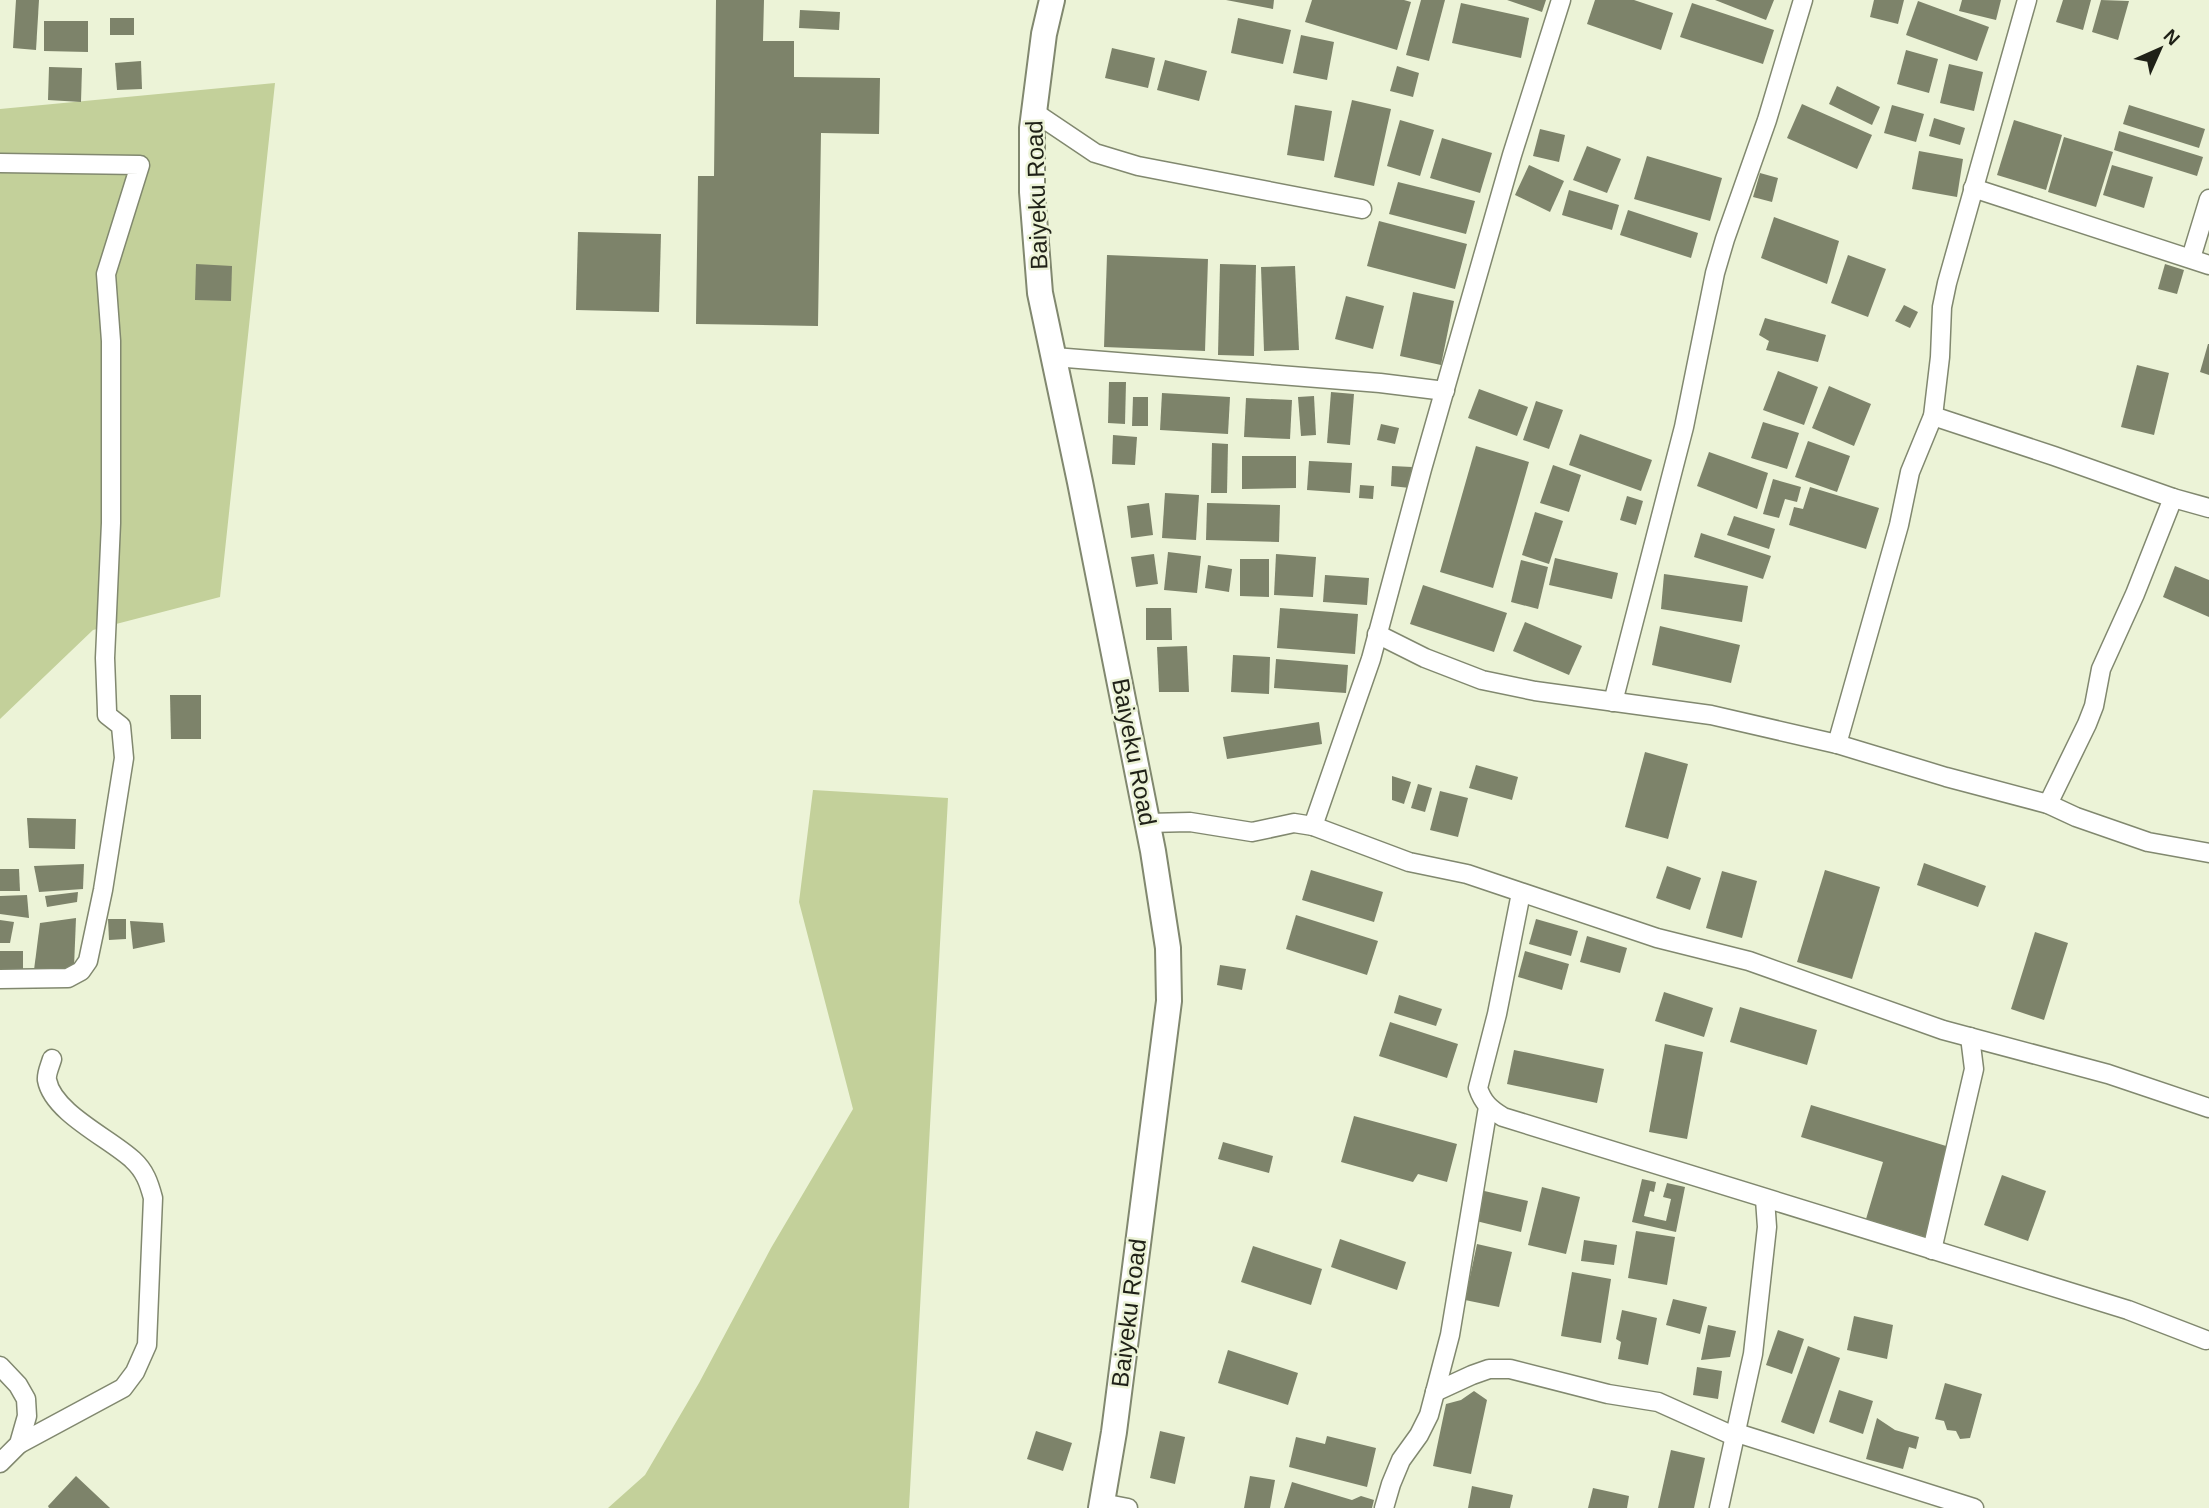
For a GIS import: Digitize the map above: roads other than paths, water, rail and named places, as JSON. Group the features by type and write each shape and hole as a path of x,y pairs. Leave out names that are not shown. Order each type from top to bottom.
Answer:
{"main road":[{"name":"Baiyeku Road","path":"1052,0 1044,34 1034,112 1032,192 1040,293 1148,823 1168,948 1169,1001 1114,1432 1102,1505"}],"street":[{"path":"1313,826 1371,659 1512,155 1561,0"},
{"path":"1613,702 1684,427 1715,273 1767,120 1803,0"},
{"path":"1837,744 1899,525 1910,472 1933,416 1940,357 1942,307 1953,257 2027,0"},
{"path":"1034,112 1096,153 1139,166 1362,209"},
{"path":"0,163 140,165 106,274 111,341 111,523 105,658 106,698 107,715 121,726 124,758 103,890 88,961 81,971 68,978 0,979"},
{"path":"1973,188 2209,265"},
{"path":"2191,258 2209,199"},
{"path":"1054,357 1367,382 1445,391"},
{"path":"1933,416 2209,508"},
{"path":"2048,804 2091,715 2101,669 2173,498"},
{"path":"1377,634 1482,680 1535,691 1711,715 1837,744 2048,804 2148,842 2209,853"},
{"path":"1148,823 1190,822 1252,832 1294,823 1313,826 1409,862 1467,874 1657,938 1749,961 1943,1030 2108,1074 2209,1108"},
{"path":"1521,894 1497,1014 1478,1088 1481,1099 1503,1117 2128,1310 2207,1340"},
{"path":"1932,1251 1974,1069 1970,1037"},
{"path":"0,1463 19,1444 123,1388 135,1372 147,1345 153,1198 147,1176 133,1160 64,1107 51,1092 46,1078 52,1059"},
{"path":"1384,1508 1401,1460 1429,1415 1450,1335 1488,1107"},
{"path":"1719,1508 1753,1354 1768,1227 1765,1199"},
{"path":"1768,1227 1784,1205"},
{"path":"0,1366 18,1385 26,1399 27,1416 19,1444"},
{"path":"1435,1392 1472,1374 1489,1369 1510,1369 1608,1394 1658,1402 1736,1435 1974,1508"},
{"path":"1102,1505 1128,1508"}]}
